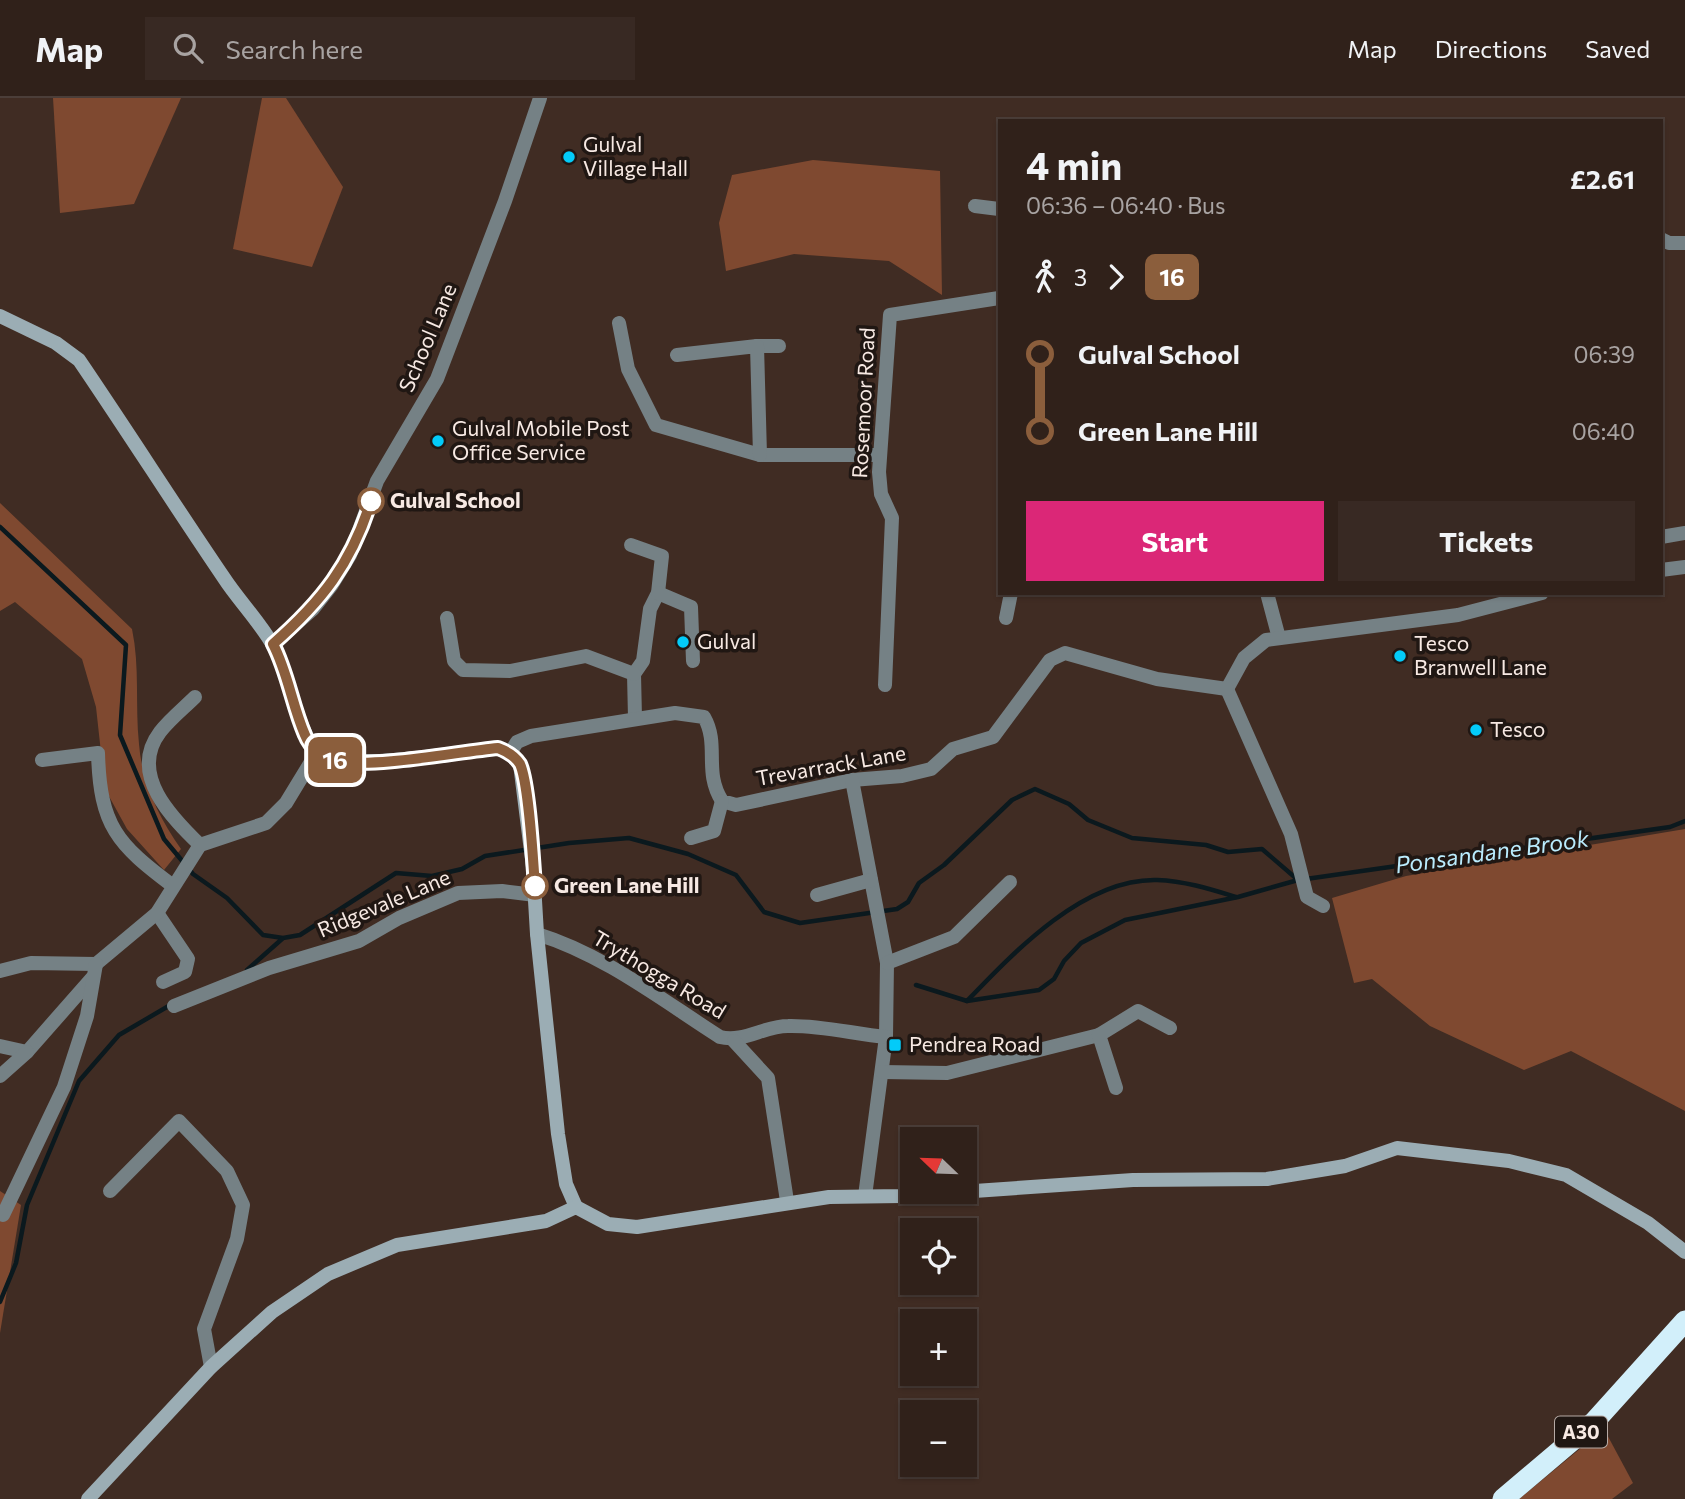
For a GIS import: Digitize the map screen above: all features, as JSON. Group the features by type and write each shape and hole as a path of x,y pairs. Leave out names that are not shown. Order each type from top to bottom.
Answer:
{"highway":[{"name":"A30","path":"1503,1499 1594,1422 1654,1359 1685,1321"}],"main road":[{"path":"0,316 57,343 79,360 226,582 273,644 282,662 305,737 317,752 336,761 349,761 498,748 510,753 520,764 533,867 537,934 560,1146 566,1184 576,1208 608,1224 637,1227 787,1201 1133,1181 1267,1179 1345,1166 1397,1148 1509,1161 1566,1175 1647,1223 1685,1252"},
{"path":"88,1499 211,1367 272,1312 328,1274 397,1245 546,1221 576,1208"}],"street":[{"name":"School Lane","path":"273,644 313,609 331,586 350,555 377,481 437,379 514,178 540,98"},
{"path":"975,206 998,209"},
{"path":"1663,240 1669,243 1685,243"},
{"name":"Rosemoor Road","path":"885,685 892,518 881,494 880,455 890,315 998,298"},
{"path":"619,323 628,369 656,425 760,455 880,455"},
{"path":"757,346 760,455"},
{"path":"677,355 779,346"},
{"path":"1663,537 1685,533"},
{"path":"631,545 662,556 658,593 650,609 643,661 634,674 635,718"},
{"path":"1663,570 1685,567"},
{"path":"658,593 691,607 693,661"},
{"path":"1006,618 1010,595"},
{"path":"1268,595 1279,638"},
{"path":"1323,906 1307,897 1291,834 1248,744 1227,689 1244,658 1266,640 1458,615 1534,595"},
{"path":"447,618 454,661 463,670 510,671 586,656 634,674"},
{"name":"Trevarrack Lane","path":"722,801 736,805 852,780 902,776 931,769 953,749 993,737 1050,660 1065,653 1157,679 1227,689"},
{"path":"195,697 159,734 149,759 156,795 169,816 198,848"},
{"path":"510,753 517,742 531,736 675,713 704,717 711,728 713,786 722,801 714,831 691,838"},
{"path":"0,1076 27,1052 94,971 157,914 198,848 265,823 286,803 317,752"},
{"path":"42,760 98,753 99,787 109,822 131,854 177,879"},
{"path":"852,780 887,964 886,1037 865,1196"},
{"path":"817,895 871,880"},
{"path":"887,964 954,937 1010,882"},
{"name":"Ridgevale Lane","path":"174,1006 269,968 359,941 399,918 458,893 502,891 535,895"},
{"path":"157,914 188,959 185,972 163,982"},
{"name":"Trythogga Road","path":"537,934 563,943 605,965 720,1037 734,1041 761,1031 788,1026 886,1037"},
{"path":"0,971 31,963 94,971"},
{"path":"4,1215 64,1087 87,1016 94,971"},
{"path":"882,1072 947,1073 1099,1035 1138,1011 1170,1028"},
{"path":"1099,1035 1116,1088"},
{"path":"734,1041 768,1078 787,1201"},
{"path":"0,1046 27,1052"},
{"path":"110,1191 179,1121 227,1171 243,1205 237,1239 204,1329 211,1367"}],"shaded area":[{"path":"53,98 181,98 134,204 60,213"},
{"path":"262,98 286,98 343,187 312,267 233,249"},
{"path":"813,160 940,171 942,295 889,261 794,254 726,271 719,223 732,175"},
{"path":"0,503 132,629 136,658 139,744 144,773 159,812 181,849 164,870 127,829 105,789 96,707 82,659 15,602 0,611"},
{"path":"1685,829 1685,1111 1571,1051 1524,1070 1430,1026 1372,979 1354,983 1332,898 1406,876"},
{"path":"0,1191 21,1205 0,1333"},
{"path":"1604,1429 1633,1483 1612,1499 1519,1499"}],"waterway":[{"name":"Ponsandane Brook","path":"0,527 126,645 120,735 164,839 193,874 227,898 263,935 283,938 300,935 396,873 432,876 462,869 485,856 569,843 629,838 688,854 736,875 764,912 800,923 897,909 908,902 919,883 944,865 1012,800 1035,789 1069,804 1088,820 1132,838 1206,845 1228,852 1262,849 1298,880"},
{"name":"Ponsandane Brook","path":"1306,879 1670,827 1685,821"},
{"name":"Ponsandane Brook","path":"916,985 967,1001 1006,961 1052,921 1103,891 1130,883 1157,880 1178,882 1236,897"},
{"name":"Ponsandane Brook","path":"967,1001 1039,990 1054,979 1064,961 1081,943 1125,920 1238,897 1298,880"},
{"path":"247,970 282,939"},
{"path":"0,1302 16,1263 27,1205 79,1081 119,1035 172,1004"}],"bus line":[{"name":"16","path":"371,501 350,555 331,586 313,609 273,644 297,705 305,737 317,752 336,761 402,758 498,748 510,753 520,764 524,785 535,886"}],"place":[{"name":"Gulval Village Hall","path":"569,157"},
{"name":"Gulval Mobile Post Office Service","path":"438,441"},
{"name":"Gulval School","path":"371,501"},
{"name":"Gulval","path":"683,642"},
{"name":"Tesco Branwell Lane","path":"1400,656"},
{"name":"Tesco","path":"1476,730"},
{"name":"Green Lane Hill","path":"535,886"},
{"name":"Pendrea Road","path":"895,1045"}]}
